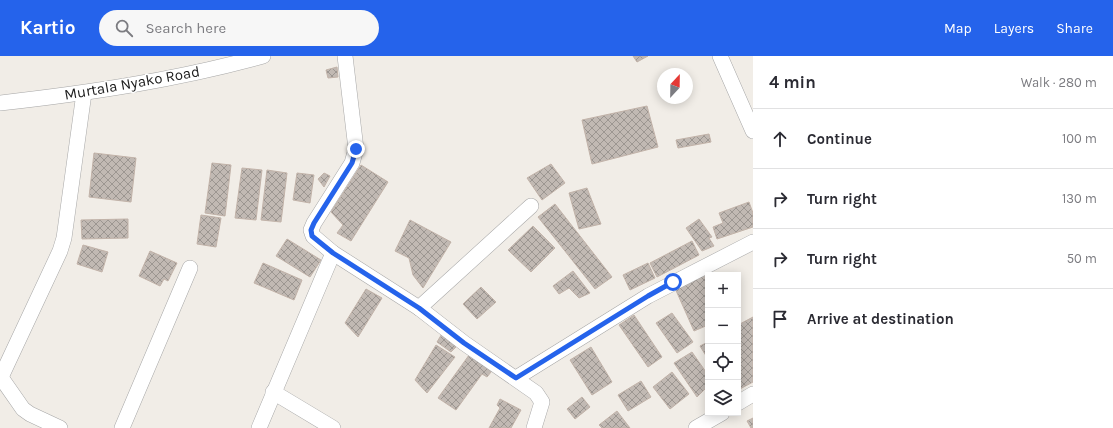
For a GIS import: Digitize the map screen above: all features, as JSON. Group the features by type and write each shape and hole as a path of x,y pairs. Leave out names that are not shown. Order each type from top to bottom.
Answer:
{"street":[{"name":"Murtala Nyako Road","path":"0,103 84,93 168,80 263,56"},
{"path":"345,56 356,149 355,155 311,230 312,236 333,253 419,308 464,343 536,393 542,402 534,428"},
{"path":"720,56 753,131"},
{"path":"60,428 30,414 23,409 1,376 60,251 64,238 84,93"},
{"path":"419,308 531,206"},
{"path":"516,378 648,296 753,242"},
{"path":"259,428 333,253"},
{"path":"122,428 190,268"},
{"path":"273,392 333,428"},
{"path":"741,401 753,394"},
{"path":"696,428 717,416"}],"building":[{"path":"633,56 648,56 637,62"},
{"path":"337,67 338,77 328,78 326,70"},
{"path":"647,106 658,147 592,164 582,120"},
{"path":"709,134 711,142 678,148 676,140"},
{"path":"94,153 136,158 131,202 89,197"},
{"path":"212,163 231,165 225,216 205,213"},
{"path":"551,164 565,183 542,200 527,178"},
{"path":"361,165 388,182 351,241 337,233 343,225 331,212"},
{"path":"242,168 262,170 256,220 235,218"},
{"path":"267,170 287,173 281,222 261,220"},
{"path":"297,173 314,175 310,203 293,200"},
{"path":"324,173 330,176 324,187 318,179"},
{"path":"587,188 601,224 579,229 569,193"},
{"path":"749,202 753,213 753,227 717,239 713,227 723,223 719,213"},
{"path":"555,204 612,277 595,289 538,217"},
{"path":"201,215 221,218 216,247 197,244"},
{"path":"128,219 128,238 82,239 81,220"},
{"path":"699,219 712,237 709,238 714,246 702,251 686,228"},
{"path":"410,220 451,242 423,288 413,275 409,258 395,251"},
{"path":"533,226 555,248 531,272 508,250"},
{"path":"287,239 321,260 310,277 276,256"},
{"path":"692,241 699,255 657,277 650,263"},
{"path":"83,245 108,252 102,272 77,264"},
{"path":"150,251 177,263 168,281 164,279 160,286 139,276"},
{"path":"263,263 302,280 294,300 254,283"},
{"path":"648,263 655,278 630,290 623,275"},
{"path":"573,271 590,293 579,298 569,288 559,294 553,286"},
{"path":"705,273 705,326 694,331 674,286"},
{"path":"481,287 496,302 477,319 463,304"},
{"path":"366,289 382,298 358,337 345,323"},
{"path":"672,313 693,342 677,353 656,323"},
{"path":"634,315 662,357 648,367 619,325"},
{"path":"753,317 753,382 741,388 741,344 741,323"},
{"path":"443,332 459,344 451,352 437,342"},
{"path":"705,344 705,354 700,346"},
{"path":"436,345 455,357 427,393 415,380"},
{"path":"591,347 612,382 592,395 570,360"},
{"path":"472,351 495,367 487,377 482,374 456,410 438,398"},
{"path":"692,352 705,371 705,389 697,397 674,363"},
{"path":"672,372 689,394 670,409 653,387"},
{"path":"641,381 651,397 628,411 618,395"},
{"path":"582,397 590,407 575,419 567,409"},
{"path":"500,399 521,410 511,428 489,428 500,408 497,405"},
{"path":"617,411 630,428 602,428 599,425"},
{"path":"753,418 753,428 751,428 747,421"}],"route":[{"path":"356,149 352,163 314,223 311,230 312,236 333,253 419,308 464,343 516,378 673,282"}]}
